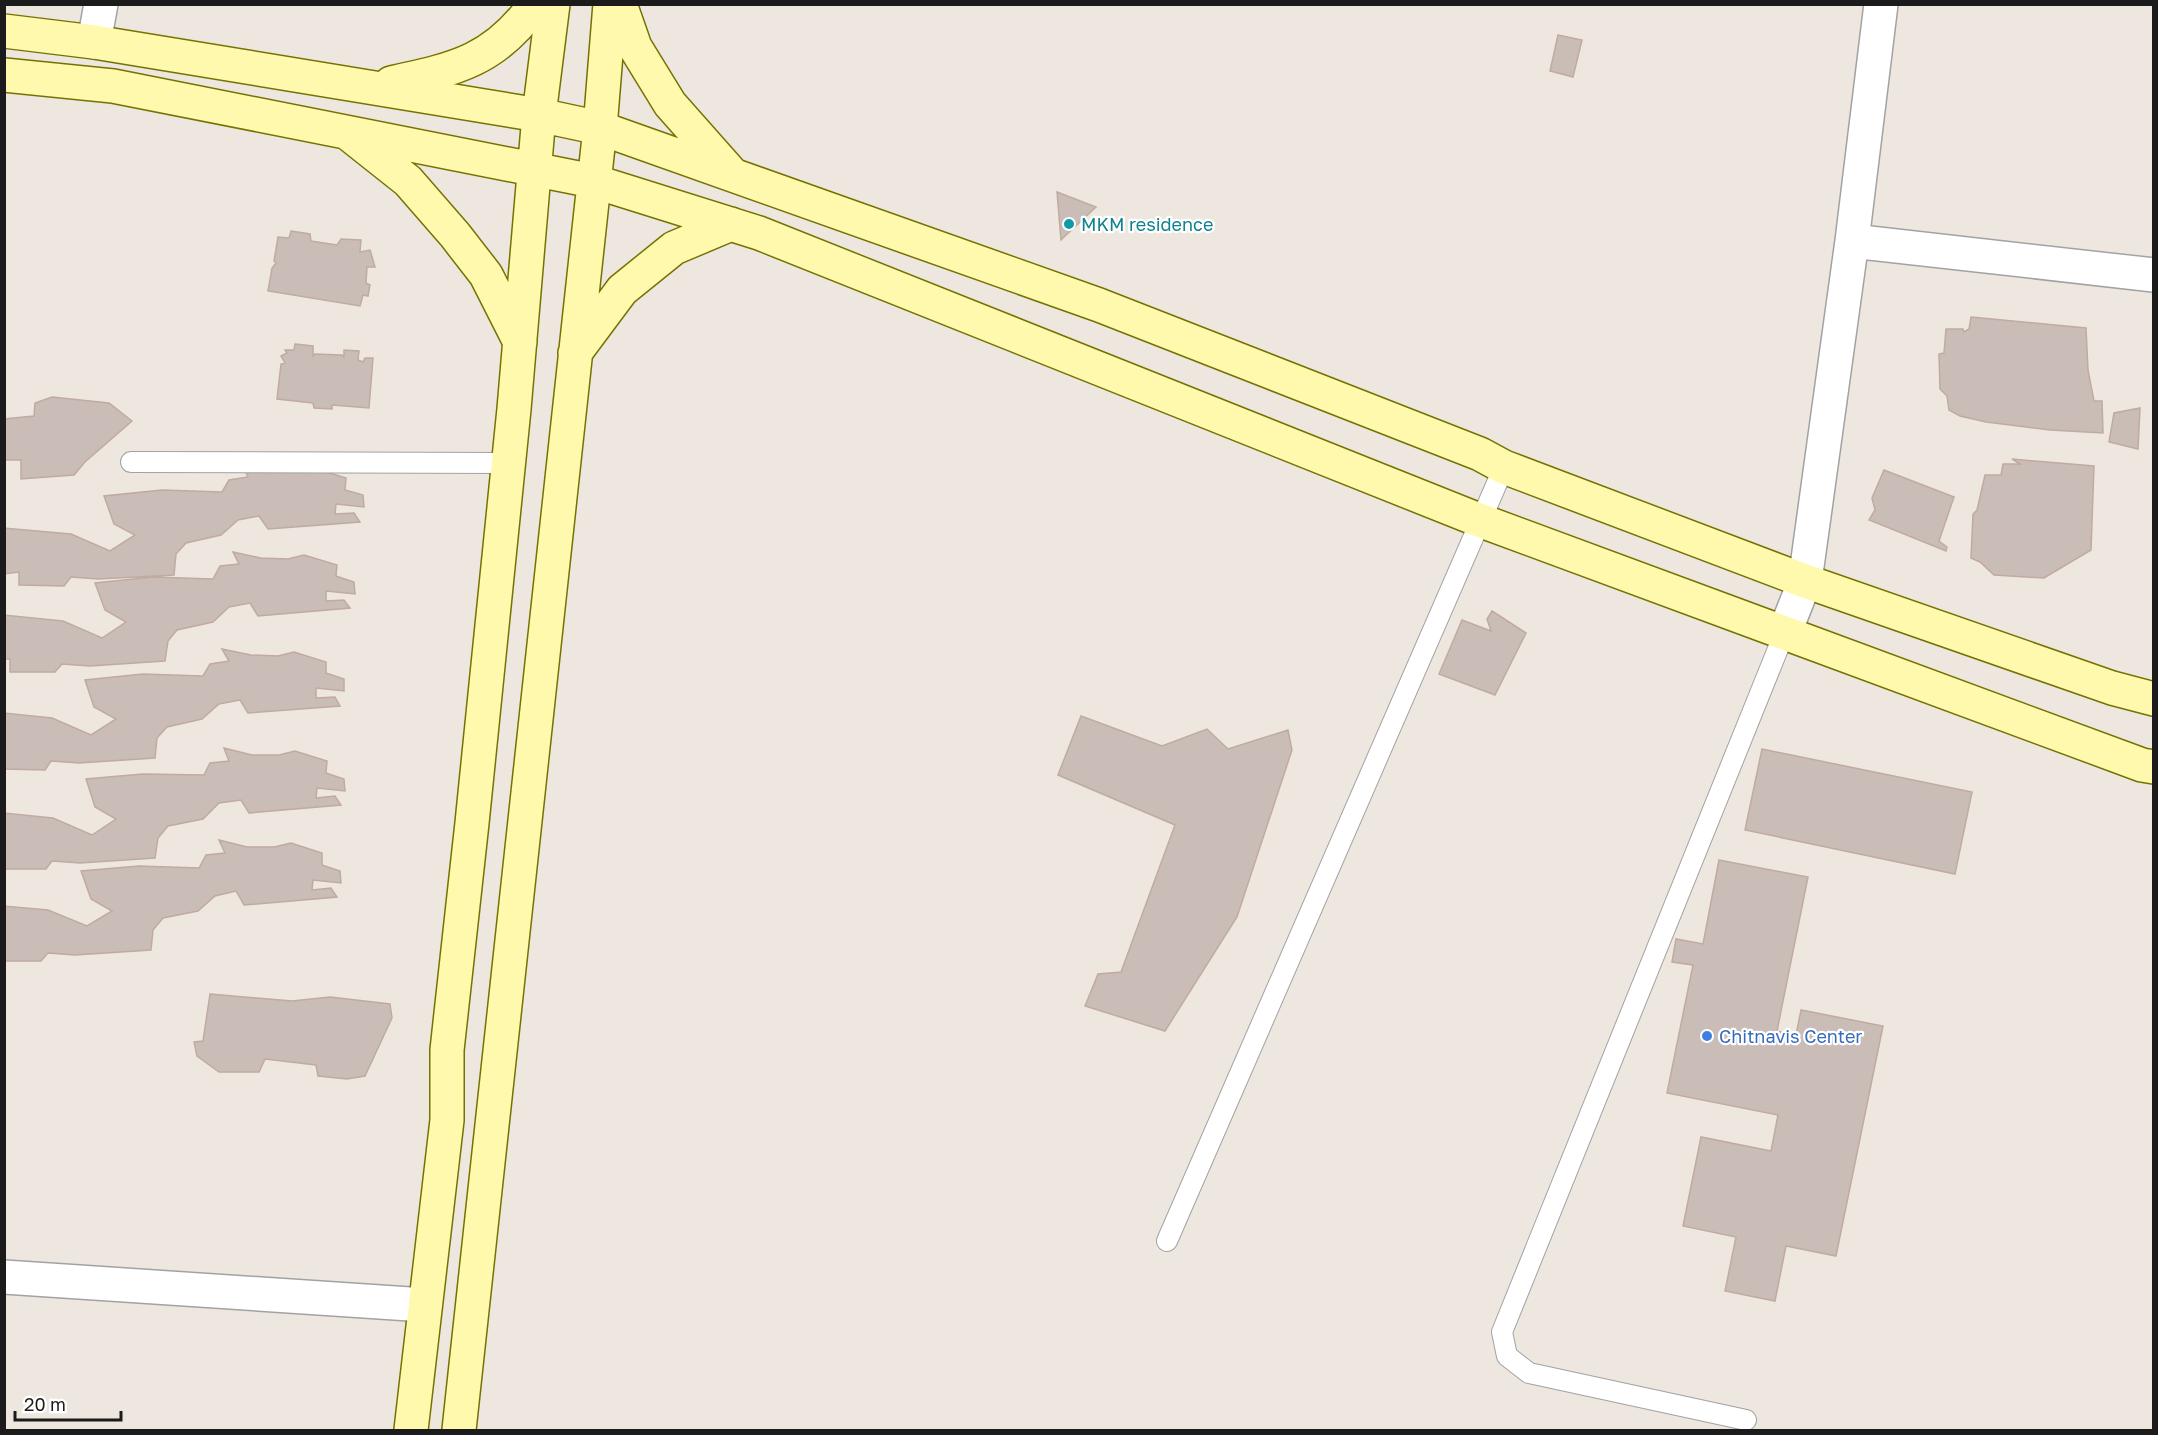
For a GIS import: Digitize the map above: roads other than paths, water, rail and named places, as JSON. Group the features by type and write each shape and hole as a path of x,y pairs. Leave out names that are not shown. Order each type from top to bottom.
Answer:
{"main road":[{"path":"371,87 446,72 491,51 522,22 535,4"},
{"path":"411,1431 447,1120 447,1050 520,342 539,115 553,4"},
{"path":"459,1431 600,128 610,4"},
{"path":"620,4 635,47 670,104 733,175"},
{"path":"4,31 94,42 371,87 539,115 600,128 1099,304 1469,450 1504,467 1805,581 2112,688 2154,699"},
{"path":"4,75 113,86 593,181 759,233 1479,520 1784,634 2142,765 2154,767"},
{"path":"348,132 408,181 455,235 486,275 520,342"},
{"path":"575,353 622,290 674,248 731,224"}],"street":[{"path":"94,42 101,4"},
{"path":"1784,634 1805,581 1852,241 1881,4"},
{"path":"1852,241 2154,275"},
{"path":"4,1277 425,1305"}],"lane":[{"path":"131,462 508,463"},
{"path":"1167,1241 1504,467"},
{"path":"1746,1420 1529,1373 1507,1356 1502,1332 1784,634"}],"place":[{"name":"MKM residence","path":"1069,224"},
{"name":"Chitnavis Center","path":"1707,1036"}]}
